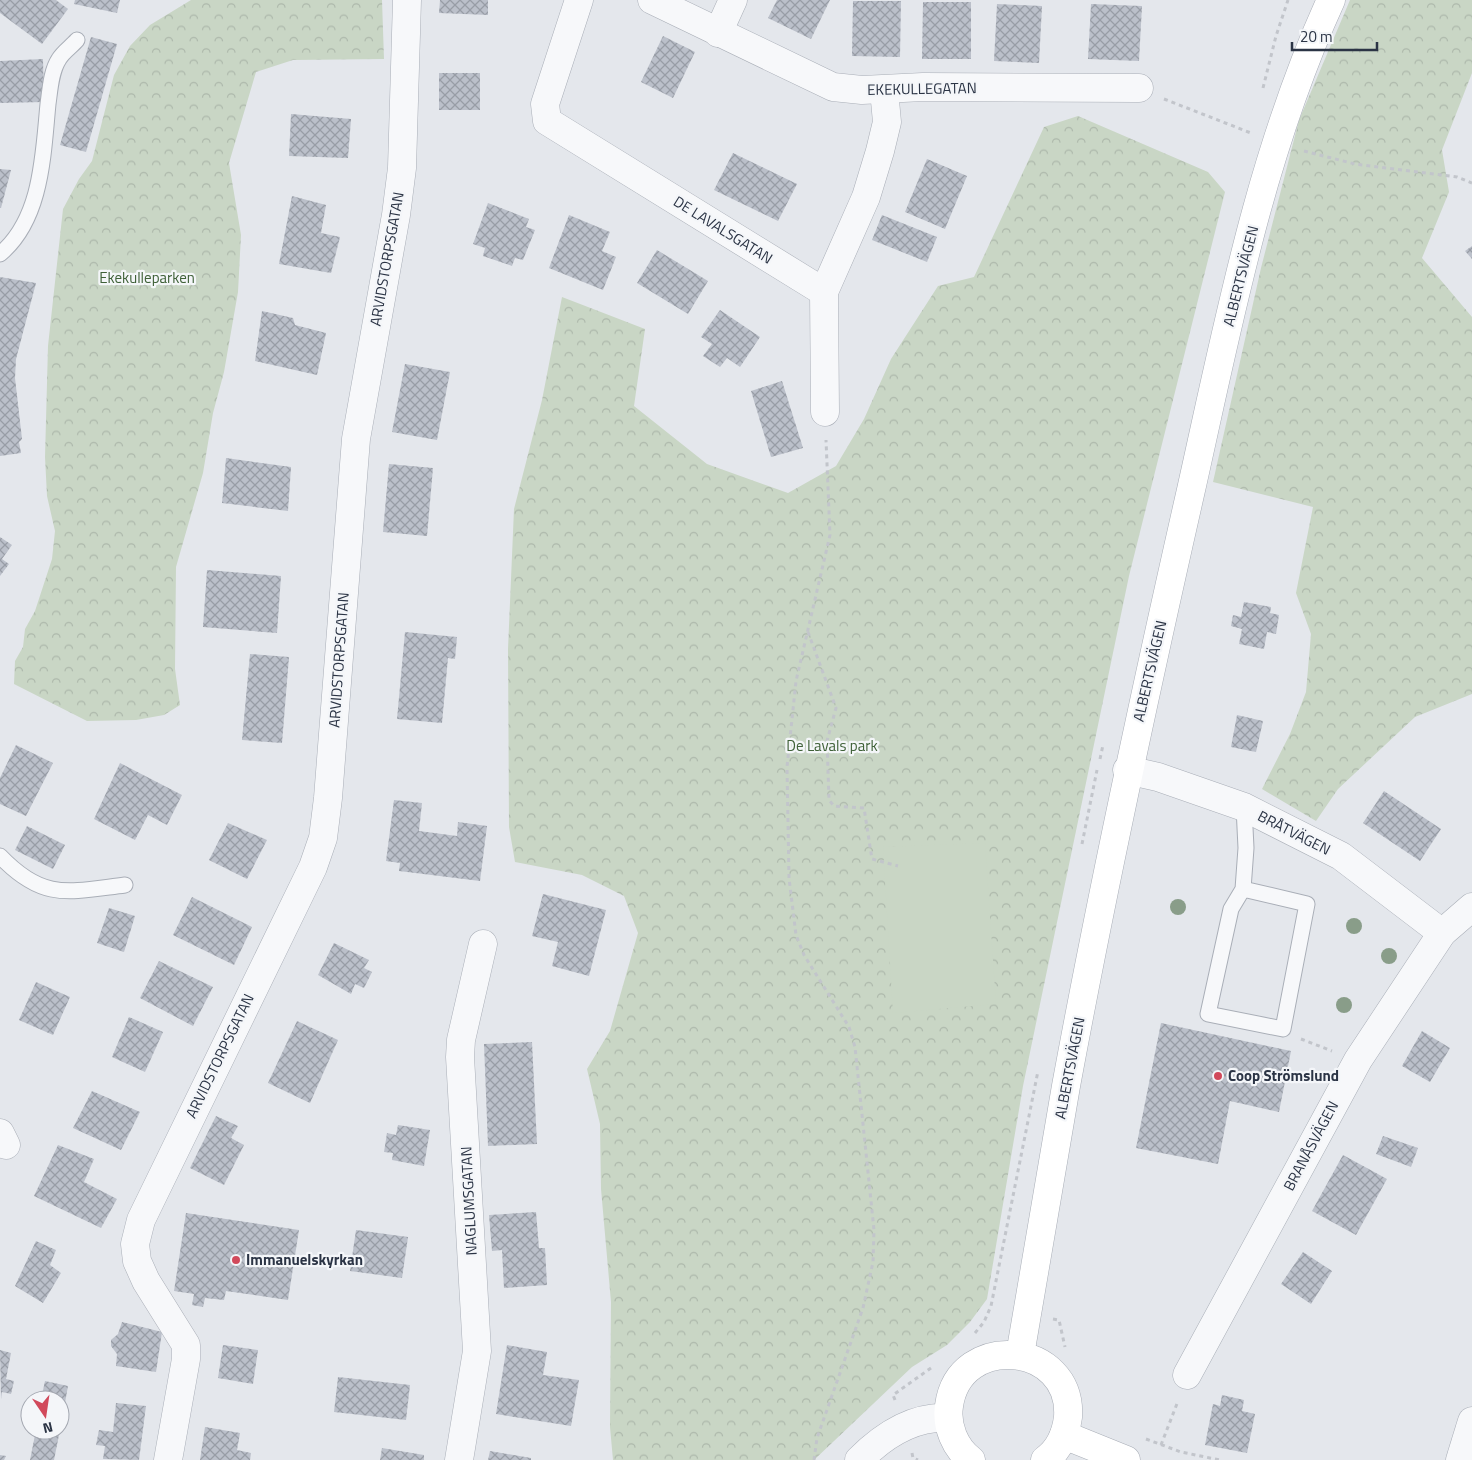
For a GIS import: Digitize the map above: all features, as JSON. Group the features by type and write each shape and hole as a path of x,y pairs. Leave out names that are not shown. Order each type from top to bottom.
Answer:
{"street":[{"name":"ARVIDSTORPSGATAN","path":"168,1460 186,1360 186,1344 146,1280 137,1261 135,1244 141,1220 308,876 323,838 328,798 356,439 396,215 402,168 407,0"},
{"name":"DE LAVALSGATAN","path":"579,0 545,104 547,121 824,292"},
{"name":"EKEKULLEGATAN","path":"652,0 833,88 862,90 923,87 1139,88"},
{"path":"718,33 733,0"},
{"name":"ALBERTSVÄGEN","path":"1020,1355 1066,1086 1127,770 1239,276 1276,145 1296,83 1331,0"},
{"path":"825,412 824,292 866,197 880,152 887,122 884,90"},
{"name":"BRÅTVÄGEN","path":"1127,770 1158,777 1244,807 1341,856 1442,933"},
{"name":"BRANÅSVÄGEN","path":"1187,1375 1358,1060 1442,933 1472,907"},
{"name":"NAGLUMSGATAN","path":"459,1460 477,1351 460,1057 483,944"},
{"path":"971,1460 954,1440 948,1418 951,1396 958,1381 968,1369 977,1362 998,1355 1020,1355 1031,1358 1050,1371 1063,1390 1068,1413 1064,1435 1055,1451 1046,1460"},
{"path":"860,1460 873,1446 907,1424 932,1417 948,1418"},
{"path":"1460,1460 1472,1421"},
{"path":"1064,1435 1126,1460"}],"lane":[{"path":"0,254 19,234 34,200 42,164 51,84 58,60 78,40"},
{"path":"1243,889 1306,904 1283,1029 1208,1014 1230,909 1243,889 1246,848 1244,807"},
{"path":"0,856 20,874 40,888 63,892 125,885"}],"path":[{"path":"814,1460 820,1429 863,1308 873,1262 874,1230 855,1047 848,1027 804,955 796,935 792,914 787,767 796,681 830,535 825,412"},
{"path":"808,631 836,708 827,741 829,800 834,806 864,808 872,858 898,866"},
{"path":"1283,1029 1305,1042 1358,1060"},
{"path":"1161,1445 1187,1375"},
{"path":"1139,1436 1161,1445 1220,1460"}],"green space":[{"name":"Ekekulleparken","path":"191,0 382,0 384,59 293,60 256,72 229,163 241,235 238,292 224,372 213,413 203,473 176,567 175,669 180,705 164,715 136,720 87,721 14,684 15,661 23,647 25,629 35,611 52,559 55,531 47,496 45,457 48,346 63,209 79,179 92,161 114,75 130,46 150,25"},
{"path":"1350,0 1472,0 1472,73 1442,150 1449,192 1422,258 1472,317 1472,694 1415,717 1338,789 1316,821 1262,789 1290,734 1306,692 1311,634 1296,593 1313,507 1213,482 1261,268 1299,120"},
{"name":"De Lavals park","path":"1078,116 1208,172 1225,192 1129,576 1023,1086 987,1299 970,1322 947,1345 912,1367 814,1460 613,1460 610,1427 611,1302 601,1189 600,1124 587,1069 610,1031 638,933 624,896 582,875 515,862 509,827 508,649 514,509 542,400 562,297 645,329 634,406 707,464 788,493 836,466 864,419 891,359 938,286 974,277 1044,127"},
{"path":"985,843 996,1004 893,1013 883,847"}],"building":[{"path":"0,0 56,0 68,9 42,44 0,13"},
{"path":"75,0 120,0 117,13 74,4"},
{"path":"440,0 488,0 488,15 439,13"},
{"path":"777,0 830,0 811,39 768,18"},
{"path":"853,1 901,1 900,57 852,56"},
{"path":"923,2 971,2 971,59 922,59"},
{"path":"997,4 1042,6 1039,63 994,61"},
{"path":"1091,4 1142,6 1139,61 1088,59"},
{"path":"663,36 695,52 673,98 641,82"},
{"path":"91,37 117,44 86,152 60,145"},
{"path":"43,59 44,102 0,103 0,61"},
{"path":"439,73 480,73 480,110 439,110"},
{"path":"291,114 351,119 348,158 289,156"},
{"path":"733,153 797,184 778,221 714,190"},
{"path":"927,159 967,176 945,229 905,212"},
{"path":"0,169 11,170 1,208 0,208"},
{"path":"292,196 326,205 321,233 340,237 331,273 279,264"},
{"path":"488,203 529,219 526,227 535,230 523,260 515,258 512,266 483,256 485,248 473,244"},
{"path":"569,215 610,232 602,251 616,257 603,290 549,268"},
{"path":"882,215 937,237 927,262 872,240"},
{"path":"1472,246 1472,259 1465,251"},
{"path":"657,250 708,281 688,314 637,283"},
{"path":"0,277 36,283 16,359 15,378 22,439 19,442 21,453 0,456"},
{"path":"720,310 760,337 740,367 727,358 720,367 703,356 712,344 701,337"},
{"path":"262,311 293,318 295,325 326,333 317,375 255,361"},
{"path":"405,364 450,372 437,440 392,432"},
{"path":"782,381 803,448 771,457 751,391"},
{"path":"226,458 291,467 288,511 222,503"},
{"path":"389,464 433,468 427,536 383,532"},
{"path":"0,537 12,545 2,559 9,564 0,576"},
{"path":"207,570 281,576 277,633 203,627"},
{"path":"1244,602 1271,607 1270,613 1279,615 1276,634 1267,632 1264,649 1239,644 1242,629 1231,626 1233,615 1241,617"},
{"path":"405,632 457,637 455,659 448,658 442,723 397,719"},
{"path":"250,654 289,657 282,743 242,740"},
{"path":"1237,715 1263,721 1256,752 1231,747"},
{"path":"16,745 53,763 26,816 0,804 0,778"},
{"path":"120,763 182,795 167,825 148,815 135,840 94,819"},
{"path":"1384,791 1441,829 1420,861 1363,823"},
{"path":"394,800 422,803 419,831 457,836 458,822 487,826 480,881 399,871 400,863 386,861"},
{"path":"228,823 267,840 247,879 209,860"},
{"path":"27,826 65,845 53,869 15,850"},
{"path":"543,894 606,910 589,976 552,966 558,942 532,936"},
{"path":"192,897 252,927 234,965 173,935"},
{"path":"109,908 135,916 124,952 97,943"},
{"path":"334,943 369,960 364,968 372,972 364,988 355,984 351,994 318,975"},
{"path":"159,961 213,987 193,1026 140,998"},
{"path":"36,982 70,997 53,1035 19,1020"},
{"path":"129,1017 163,1032 145,1072 112,1057"},
{"path":"297,1021 338,1040 310,1103 268,1083"},
{"name":"Coop Strömslund","path":"1161,1023 1291,1051 1279,1112 1230,1101 1218,1164 1136,1148"},
{"path":"1422,1031 1450,1048 1430,1082 1402,1066"},
{"path":"532,1042 537,1144 488,1146 484,1044"},
{"path":"92,1091 140,1112 121,1150 73,1128"},
{"path":"216,1116 238,1126 231,1138 244,1145 224,1185 190,1168"},
{"path":"398,1125 430,1130 424,1166 392,1160 393,1153 384,1152 387,1133 396,1135"},
{"path":"1383,1136 1418,1148 1411,1167 1376,1154"},
{"path":"58,1145 94,1159 84,1182 117,1199 101,1228 34,1196"},
{"path":"1343,1155 1387,1179 1356,1235 1312,1211"},
{"path":"536,1212 539,1248 545,1248 547,1285 504,1288 502,1250 492,1251 489,1215"},
{"name":"Immanuelskyrkan","path":"186,1213 299,1230 288,1300 226,1291 224,1300 205,1298 203,1307 192,1305 194,1294 174,1291"},
{"path":"356,1230 408,1237 402,1278 350,1271"},
{"path":"36,1241 56,1250 50,1265 61,1273 43,1303 15,1286"},
{"path":"1303,1252 1332,1271 1311,1304 1281,1284"},
{"path":"122,1322 162,1332 156,1372 116,1366 117,1354 111,1346 111,1340 118,1334"},
{"path":"223,1345 258,1350 253,1384 218,1378"},
{"path":"507,1345 547,1352 543,1375 579,1380 571,1426 496,1414"},
{"path":"0,1350 11,1353 6,1379 14,1381 11,1394 2,1392 1,1399"},
{"path":"338,1377 410,1385 406,1420 334,1412"},
{"path":"45,1381 68,1386 67,1390 43,1390"},
{"path":"1222,1395 1244,1400 1242,1411 1255,1414 1247,1453 1205,1445 1213,1404 1220,1406"},
{"path":"116,1403 146,1406 139,1460 103,1459 105,1446 96,1445 99,1430 113,1432"},
{"path":"205,1427 240,1433 237,1450 251,1453 250,1460 200,1460"},
{"path":"34,1440 58,1440 54,1460 30,1460"},
{"path":"382,1448 424,1455 424,1460 380,1460"},
{"path":"490,1451 531,1458 531,1460 488,1460"},
{"path":"0,1455 6,1456 4,1460 0,1460"}],"place":[{"name":"Coop Strömslund","path":"1218,1076"},
{"name":"Immanuelskyrkan","path":"236,1260"}]}
